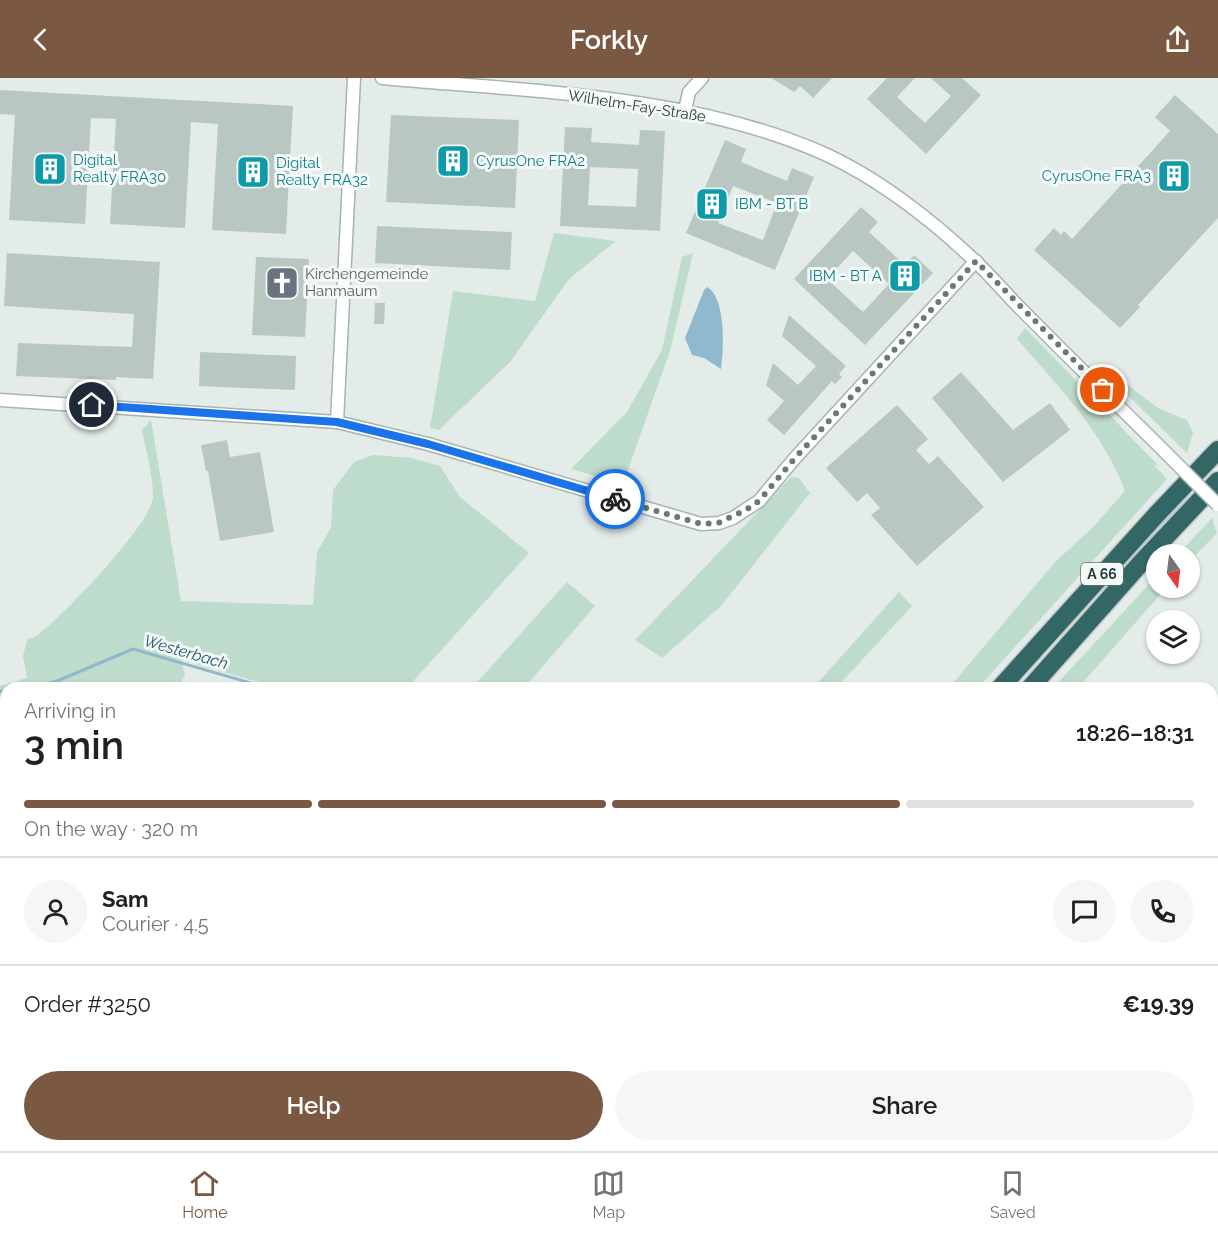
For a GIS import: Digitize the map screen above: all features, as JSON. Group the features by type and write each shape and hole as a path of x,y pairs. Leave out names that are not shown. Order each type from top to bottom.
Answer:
{"highway":[{"name":"A 66","path":"1005,682 1212,456 1218,445"},
{"name":"A 66","path":"1035,682 1140,564 1218,481"},
{"path":"1140,564 1218,497"}],"street":[{"path":"337,422 354,78"},
{"name":"Wilhelm-Fay-Straße","path":"382,78 562,94 685,110 770,133 820,152 894,195 932,222 976,261 1218,505"},
{"path":"685,110 689,92 702,78"},
{"path":"0,400 337,422 428,444 701,524 718,523 733,518 759,501 795,458 976,261"}],"green space":[{"path":"554,233 616,241 569,279 510,362 439,430 430,428 453,291 535,301"},
{"path":"693,253 670,351 623,484 571,469 627,412 662,350 682,257"},
{"path":"1025,328 1159,466 1153,464 1167,479 983,682 954,682 1055,562 1093,527 1125,491 1116,469 1092,429 1017,339"},
{"path":"1117,377 1158,408 1187,420 1193,433 1187,453 1110,378"},
{"path":"151,420 181,601 313,605 317,552 331,527 333,490 354,462 373,455 412,458 440,466 460,497 529,553 412,682 261,682 181,660 185,675 181,682 14,682 27,678 23,656 27,640 39,634 85,590 138,528 148,511 153,498 153,490 142,430"},
{"path":"791,477 799,478 810,493 722,605 662,658 635,640"},
{"path":"1187,496 1190,498 1109,587 1100,591"},
{"path":"1212,518 1217,533 1200,551 1200,544 1187,544"},
{"path":"567,582 595,606 529,682 477,682"},
{"path":"1146,588 1146,598 1157,598 1083,682 1059,682"},
{"path":"899,592 912,606 842,682 818,682"}],"water":[{"path":"707,287 718,301 721,312 723,350 721,369 704,358 692,355 685,338"}],"building":[{"path":"771,78 832,78 813,98 800,86 794,92"},
{"path":"887,78 915,78 897,97 925,123 951,96 931,78 962,78 981,95 926,154 867,99"},
{"path":"0,90 293,106 286,234 212,230 218,124 191,122 185,228 110,224 116,119 91,118 85,224 9,220 15,115 0,114"},
{"name":"CyrusOne FRA3","path":"1175,95 1218,134 1218,218 1138,305 1140,307 1120,328 1034,250 1054,228 1061,235 1064,231 1072,239 1170,131 1155,117"},
{"name":"CyrusOne FRA2","path":"391,115 519,120 515,208 386,202"},
{"path":"565,127 592,128 591,142 639,145 640,130 665,131 660,231 560,226","holes":["590,167 638,169 636,207 588,205"]},
{"name":"IBM - BT B","path":"725,140 746,149 741,162 787,181 792,168 814,177 775,270 686,233","holes":["733,186 777,203 763,240 718,223"]},
{"name":"IBM - BT A","path":"861,207 878,222 869,232 905,265 914,255 933,273 865,345 794,279","holes":["853,251 889,284 863,312 827,279"]},
{"path":"377,226 512,232 510,270 375,263"},
{"path":"7,253 160,262 153,379 116,377 116,380 16,376 18,343 132,347 134,314 4,306"},
{"path":"256,257 309,259 305,337 252,335"},
{"path":"375,303 385,303 384,324 374,324"},
{"path":"789,315 846,366 839,374 842,377 835,384 832,381 784,435 767,420 784,401 766,385 773,363 798,385 816,366 782,336"},
{"path":"200,352 296,356 295,390 199,386"},
{"path":"961,372 1013,430 1050,403 1070,430 1003,482 932,398"},
{"path":"897,405 928,439 916,450 929,464 938,456 984,507 917,566 871,515 880,508 867,493 857,502 826,468"},
{"path":"227,440 230,457 260,452 274,532 220,541 208,471 206,471 201,445"}],"waterway":[{"name":"Westerbach","path":"53,682 133,649 247,682"}],"way so far":[{"path":"615,499 701,524 718,523 746,510 759,501 795,458 878,371 976,261 1021,310 1103,390"}],"place":[{"name":"CyrusOne FRA2","path":"453,161"},
{"name":"Digital Realty FRA30","path":"50,169"},
{"name":"Digital Realty FRA32","path":"253,172"},
{"name":"CyrusOne FRA3","path":"1174,176"},
{"name":"IBM - BT B","path":"712,204"},
{"name":"IBM - BT A","path":"905,276"},
{"name":"Kirchengemeinde Hanmaum","path":"282,283"}],"route":[{"path":"92,405 294,417 337,422 428,444 615,499"}]}
